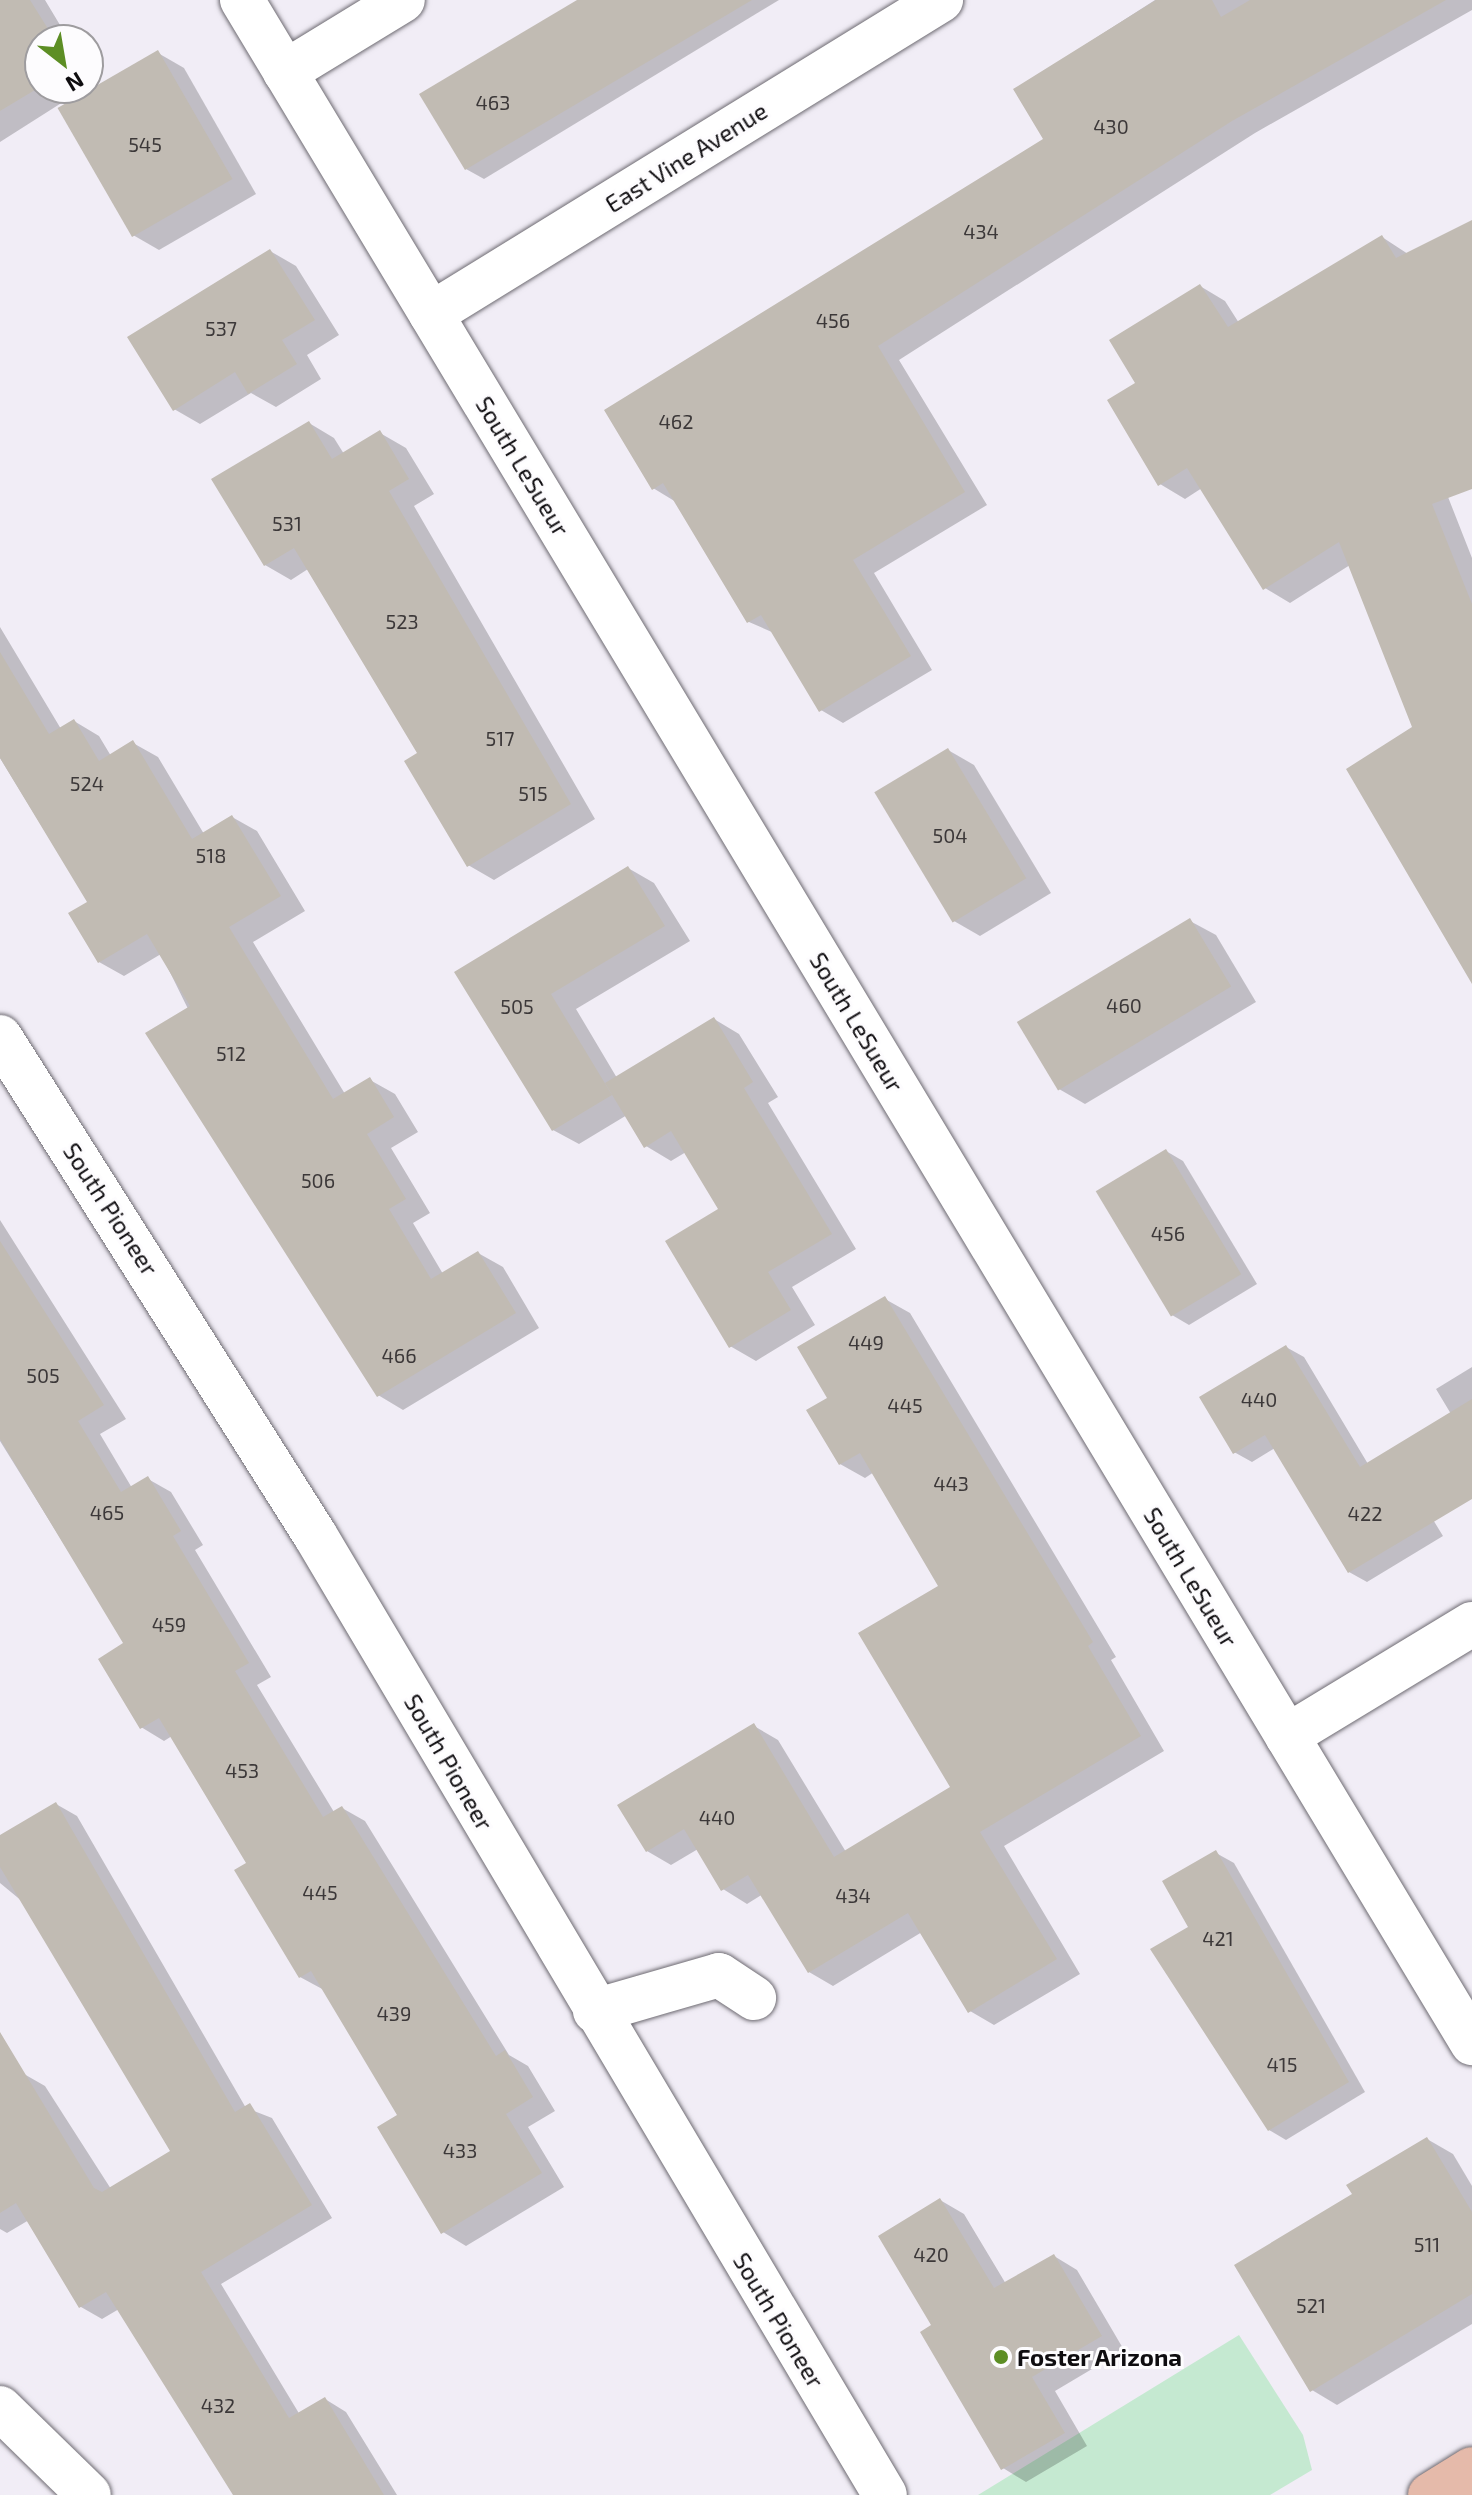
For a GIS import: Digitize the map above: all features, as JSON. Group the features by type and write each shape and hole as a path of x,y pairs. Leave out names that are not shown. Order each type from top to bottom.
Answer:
{"main road":[{"path":"1430,2495 1472,2469"}],"street":[{"name":"South LeSueur","path":"242,0 1472,2043"},
{"path":"285,72 403,0"},
{"name":"East Vine Avenue","path":"431,314 941,0"},
{"name":"South Pioneer","path":"0,1037 315,1535 885,2495"},
{"path":"1287,1736 1472,1624"},
{"path":"595,2011 719,1975 754,1998"},
{"path":"0,2408 89,2495"}],"green space":[{"path":"1239,2335 1303,2435 1312,2470 1270,2495 978,2495"}],"building":[{"path":"0,0 30,0 45,24 24,24 24,97 0,111"},
{"path":"577,0 752,0 465,170 419,94"},
{"path":"1156,0 1212,0 1221,17 1250,0 1446,0 1232,121 878,346 965,492 853,560 911,656 819,712 761,615 747,623 663,483 652,490 604,410 1043,139 1013,89"},
{"path":"158,50 233,179 132,237 58,108 64,104 104,104 104,81"},
{"path":"1472,220 1472,489 1432,504 1472,604 1472,984 1346,769 1412,727 1339,542 1263,590 1187,468 1158,486 1107,400 1135,383 1109,340 1200,284 1228,327 1382,235 1396,258"},
{"path":"270,249 315,320 282,340 297,364 248,394 235,372 173,411 127,337"},
{"path":"309,421 332,459 380,430 409,479 389,491 571,804 467,867 404,761 417,753 294,548 264,566 211,479"},
{"path":"0,652 49,734 74,719 99,761 133,740 192,839 232,815 281,896 229,927 333,1099 370,1077 394,1117 367,1134 406,1199 389,1209 431,1279 478,1251 516,1313 377,1397 145,1033 190,1006 147,934 98,963 68,913 87,902 0,758"},
{"path":"948,748 1026,878 953,923 874,792"},
{"path":"628,866 665,926 551,994 612,1095 552,1131 454,972"},
{"path":"1190,918 1231,987 1058,1091 1017,1022"},
{"path":"714,1017 753,1082 744,1088 832,1234 768,1272 791,1310 729,1348 665,1241 718,1209 671,1131 644,1148 605,1083"},
{"path":"1166,1149 1241,1274 1171,1316 1096,1191"},
{"path":"0,1241 104,1405 78,1421 121,1492 148,1476 181,1531 173,1536 249,1663 235,1671 323,1817 342,1806 496,2056 505,2050 533,2097 506,2114 542,2173 441,2234 377,2127 397,2115 311,1971 299,1978 234,1870 246,1863 159,1718 140,1729 98,1659 123,1643 0,1439"},
{"path":"885,1296 1093,1642 1088,1646 1141,1736 980,1832 1057,1959 968,2013 908,1913 808,1973 748,1875 721,1891 684,1829 646,1852 617,1805 754,1723 834,1857 950,1787 858,1633 938,1586 860,1453 839,1465 806,1410 827,1398 797,1347"},
{"path":"1286,1345 1360,1467 1472,1399 1472,1499 1348,1573 1265,1435 1233,1454 1199,1397"},
{"path":"56,1802 235,2112 250,2103 312,2205 201,2272 289,2418 325,2397 384,2495 233,2495 106,2292 79,2308 16,2203 0,2213 0,2032 94,2188 102,2192 170,2151 0,1867 0,1835"},
{"path":"1216,1850 1349,2082 1268,2131 1150,1949 1188,1927 1162,1881"},
{"path":"1427,2137 1472,2212 1472,2294 1310,2392 1234,2265 1352,2194 1346,2185"},
{"name":"Foster Arizona","path":"940,2198 994,2288 1054,2254 1102,2336 1032,2377 1065,2433 1001,2470 920,2332 931,2325 878,2236"}],"place":[{"name":"Foster Arizona","path":"1001,2357"}]}
